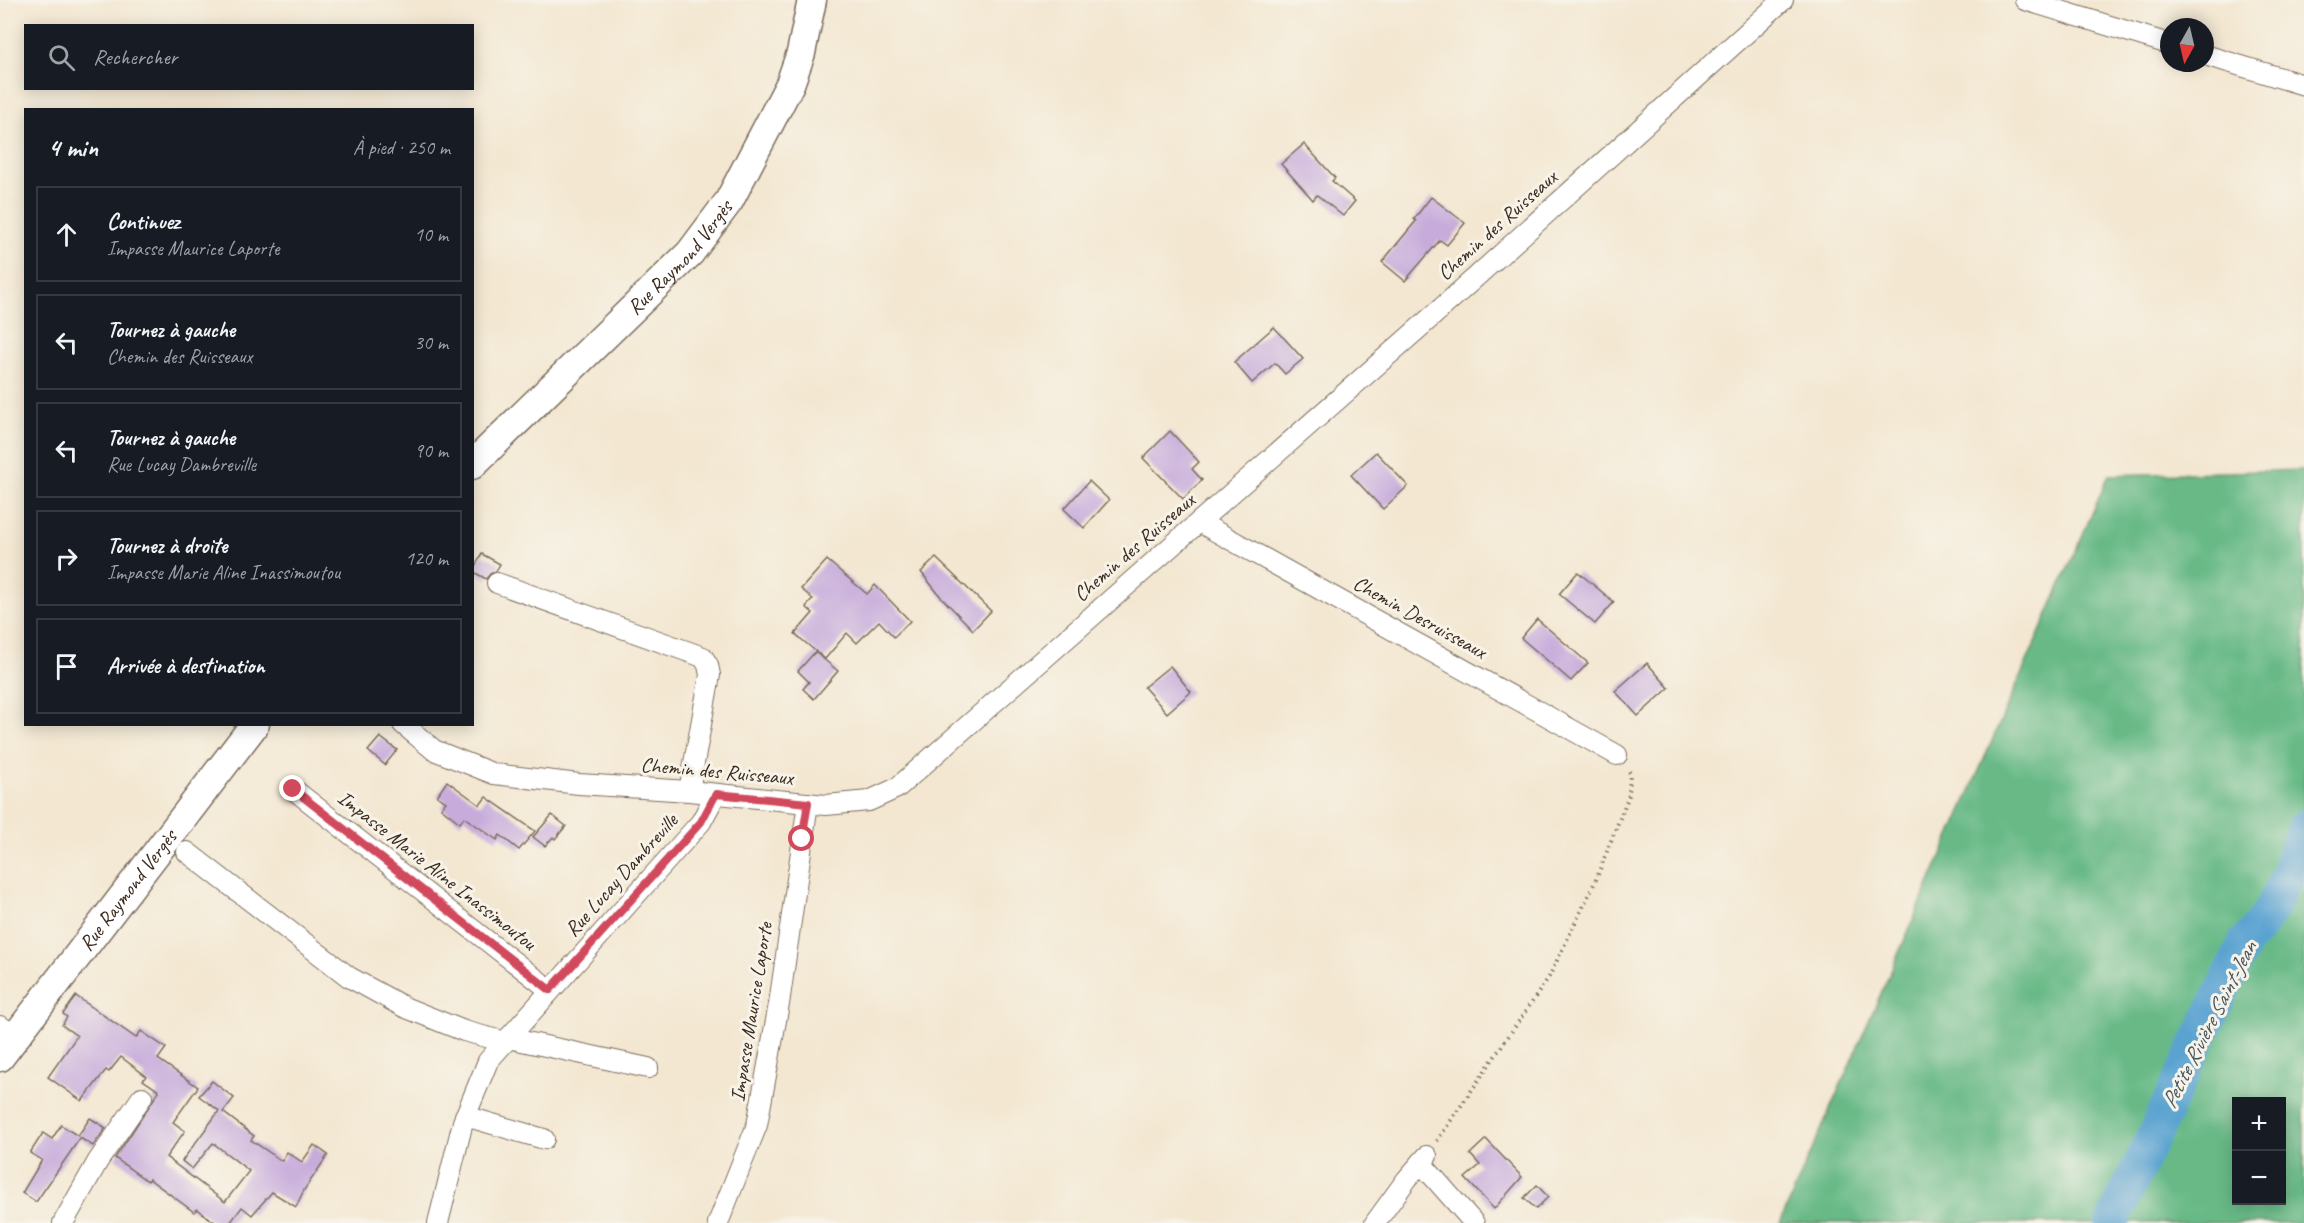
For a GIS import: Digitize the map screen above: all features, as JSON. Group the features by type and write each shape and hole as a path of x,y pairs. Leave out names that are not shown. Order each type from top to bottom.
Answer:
{"main road":[{"name":"Rue Raymond Vergès","path":"474,463 690,253 729,201 790,84 801,53 812,0"},
{"name":"Rue Raymond Vergès","path":"5,1040 253,726"}],"street":[{"name":"Chemin des Ruisseaux","path":"405,726 434,750 494,774 579,784 826,805 869,801 897,788 1427,321 1783,0"},
{"path":"2025,0 2160,41"},
{"path":"2214,58 2304,85"},
{"name":"Chemin Desruisseaux","path":"1199,522 1617,755"},
{"path":"497,583 703,657 710,675 689,792"},
{"name":"Impasse Marie Aline Inassimoutou","path":"293,789 550,990"},
{"name":"Rue Lucay Dambreville","path":"438,1223 465,1116 488,1061 701,822 716,794"},
{"name":"Impasse Maurice Laporte","path":"718,1223 757,1125 779,1004 808,803"},
{"path":"187,852 349,977 404,1007 464,1031 648,1068"},
{"path":"63,1223 98,1161 142,1097"},
{"path":"465,1116 544,1139"},
{"path":"1375,1223 1424,1160 1474,1223"}],"path":[{"path":"1424,1160 1549,977 1595,882 1629,795 1630,773 1617,755"}],"green space":[{"path":"2304,470 2304,1223 1780,1223 2109,475"}],"building":[{"path":"1304,144 1335,178 1332,181 1355,201 1343,216 1317,195 1313,200 1281,164"},
{"path":"1431,197 1465,223 1447,245 1440,240 1405,281 1382,262 1416,221 1414,219"},
{"path":"1274,327 1303,359 1285,374 1275,363 1252,383 1234,362"},
{"path":"1170,431 1199,462 1192,469 1202,480 1183,499 1143,458"},
{"path":"1376,452 1408,486 1383,509 1351,475"},
{"path":"1089,481 1109,500 1084,528 1064,509"},
{"path":"482,554 500,564 496,571 486,579 474,572 474,568"},
{"path":"936,558 991,611 973,630 921,572"},
{"path":"827,560 867,594 875,585 910,621 894,637 879,621 857,643 847,633 825,659 795,634 813,613 806,607 813,599 801,589"},
{"path":"1578,572 1614,602 1595,624 1559,594"},
{"path":"1537,619 1588,663 1571,681 1521,638"},
{"path":"815,652 838,671 814,699 803,689 809,682 798,671"},
{"path":"1647,663 1669,688 1638,716 1615,691"},
{"path":"1170,666 1191,692 1167,713 1144,687"},
{"path":"380,737 397,750 385,765 368,751"},
{"path":"447,781 480,805 486,797 535,831 519,850 500,835 497,840 464,817 460,823 441,808 446,802 437,796"},
{"path":"552,815 566,826 555,839 553,837 545,846 533,837"},
{"path":"76,996 136,1038 141,1031 166,1048 158,1059 198,1087 173,1122 185,1131 166,1157 225,1202 249,1171 213,1143 192,1169 182,1161 219,1111 199,1096 212,1081 234,1098 223,1112 254,1136 251,1140 282,1161 287,1152 302,1162 314,1145 328,1155 304,1190 296,1207 272,1192 252,1215 242,1207 230,1223 216,1223 197,1209 194,1212 149,1179 148,1181 143,1178 115,1158 159,1091 143,1080 146,1076 121,1057 109,1072 106,1070 82,1101 48,1077 77,1036 62,1025 67,1017 63,1014"},
{"path":"90,1118 106,1128 93,1146 80,1138 36,1202 22,1193 42,1160 30,1153 43,1133 52,1139 61,1125 78,1136"},
{"path":"1486,1139 1522,1177 1494,1209 1465,1178 1480,1165 1470,1154"},
{"path":"1537,1185 1548,1197 1536,1209 1524,1198"}],"waterway":[{"name":"Petite Rivière Saint-Jean","path":"2112,1223 2246,941 2257,930 2274,903 2304,827"}],"route":[{"path":"293,789 550,990 701,822 716,794 808,803 802,839"}]}
